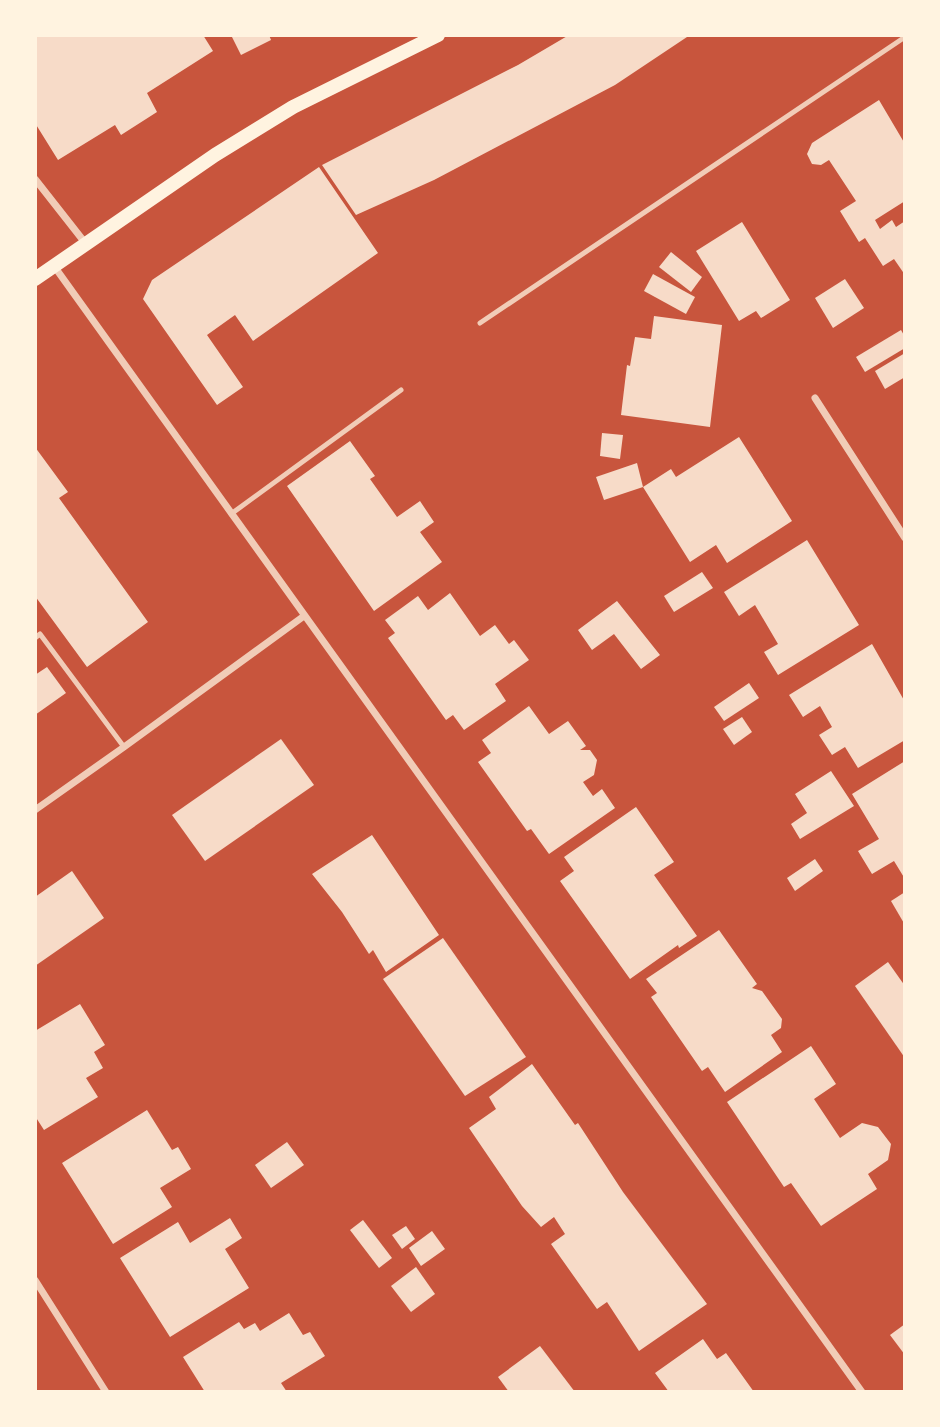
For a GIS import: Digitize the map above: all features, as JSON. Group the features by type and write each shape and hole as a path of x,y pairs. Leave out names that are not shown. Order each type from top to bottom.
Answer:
{"main road":[{"path":"35,279 215,155 293,107 438,35"}],"street":[{"path":"35,179 86,244"},
{"path":"54,266 862,1392"},
{"path":"815,398 905,538"},
{"path":"35,810 304,616"},
{"path":"35,1280 106,1392"}],"lane":[{"path":"480,323 905,37"},
{"path":"231,514 401,390"},
{"path":"35,638 40,634 124,747"}],"building":[{"path":"35,35 203,35 213,51 147,93 157,112 121,135 115,125 58,160 35,123"},
{"path":"231,35 269,35 271,40 241,55"},
{"path":"569,35 690,35 615,85 434,180 356,215 322,165 518,65"},
{"path":"879,100 905,144 905,201 875,220 880,229 892,220 896,227 905,221 905,275 894,259 883,266 865,238 859,242 840,211 856,201 829,160 821,165 812,164 807,154 812,143"},
{"path":"319,167 378,253 253,341 235,315 207,335 243,387 217,405 143,299 152,280"},
{"path":"742,222 790,300 761,318 756,311 739,321 696,251"},
{"path":"671,252 702,277 691,292 659,267"},
{"path":"653,274 695,297 686,314 644,291"},
{"path":"845,279 864,308 833,328 815,298"},
{"path":"654,316 722,325 710,427 621,415 627,365 630,366 635,337 651,339"},
{"path":"901,330 905,337 905,348 865,372 856,357"},
{"path":"905,353 905,377 885,389 875,371"},
{"path":"602,433 623,435 620,459 600,456"},
{"path":"739,437 792,521 727,563 716,545 690,562 643,487 671,469 676,477"},
{"path":"350,441 375,476 370,479 397,517 420,501 434,522 420,532 442,562 374,611 287,486"},
{"path":"35,447 68,492 59,498 148,622 87,667 35,596"},
{"path":"637,463 643,487 604,500 596,477"},
{"path":"807,540 859,625 778,675 764,652 778,644 755,605 739,616 724,592"},
{"path":"702,572 713,588 674,612 664,596"},
{"path":"450,593 480,636 495,625 509,644 514,640 529,660 495,684 506,701 464,730 453,715 446,720 388,638 395,633 385,620 418,596 428,610"},
{"path":"617,601 660,655 641,669 614,634 592,650 578,630"},
{"path":"872,644 905,702 905,740 858,768 845,747 832,755 819,735 832,727 820,706 803,717 789,695"},
{"path":"47,667 66,693 35,715 35,675"},
{"path":"749,683 759,698 724,721 714,707"},
{"path":"529,706 549,734 568,721 586,746 580,750 590,750 597,760 594,775 583,782 593,796 602,789 615,808 549,854 531,829 527,831 478,762 491,753 482,740"},
{"path":"742,717 752,732 734,745 723,729"},
{"path":"281,739 314,785 205,861 172,815"},
{"path":"905,761 905,879 894,861 872,874 858,851 879,839 852,794"},
{"path":"831,771 854,806 800,839 791,824 807,813 795,794"},
{"path":"636,807 674,862 654,875 697,936 679,948 678,945 630,979 560,881 574,871 564,857"},
{"path":"372,835 439,935 386,972 373,950 369,954 342,912 312,874"},
{"path":"815,859 823,871 795,891 787,878"},
{"path":"72,871 104,918 35,966 35,897"},
{"path":"905,892 905,925 891,901"},
{"path":"719,930 757,984 752,988 762,991 782,1019 781,1028 771,1035 782,1052 725,1092 708,1067 702,1071 651,997 657,993 646,979"},
{"path":"443,938 526,1057 465,1096 383,979"},
{"path":"888,962 905,986 905,1058 855,986"},
{"path":"80,1004 105,1045 94,1052 103,1068 86,1078 98,1097 44,1130 35,1116 35,1031"},
{"path":"811,1046 836,1084 814,1099 840,1138 862,1123 878,1127 891,1144 888,1160 868,1174 877,1189 821,1226 791,1183 784,1187 727,1102"},
{"path":"532,1064 575,1125 578,1123 623,1192 707,1304 639,1351 607,1302 597,1309 551,1244 565,1234 554,1217 541,1227 522,1206 469,1128 496,1109 489,1097"},
{"path":"147,1110 172,1150 178,1147 191,1169 160,1188 172,1207 113,1244 62,1163"},
{"path":"287,1142 304,1165 271,1188 255,1165"},
{"path":"230,1218 242,1238 225,1249 249,1288 170,1337 120,1258 178,1222 190,1243"},
{"path":"363,1220 392,1258 379,1268 350,1230"},
{"path":"406,1226 415,1239 402,1249 392,1235"},
{"path":"432,1231 445,1249 421,1266 409,1248"},
{"path":"416,1267 435,1294 411,1312 391,1286"},
{"path":"289,1313 303,1335 310,1332 325,1356 281,1383 287,1392 205,1392 183,1357 239,1322 244,1329 255,1323 260,1331"},
{"path":"905,1324 905,1355 890,1335"},
{"path":"703,1339 717,1359 726,1353 754,1392 669,1392 655,1373"},
{"path":"540,1346 575,1392 509,1392 498,1377"}]}
